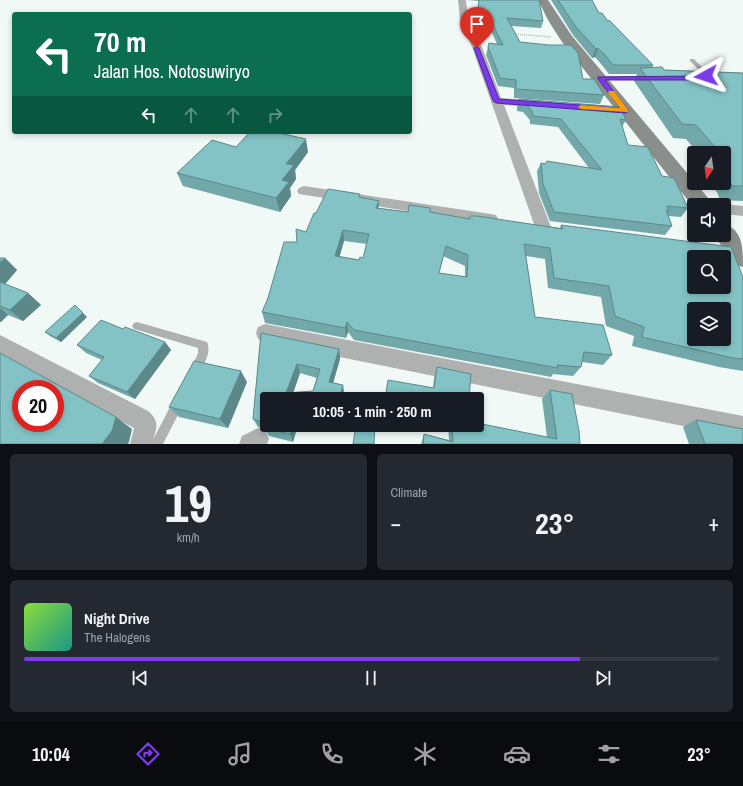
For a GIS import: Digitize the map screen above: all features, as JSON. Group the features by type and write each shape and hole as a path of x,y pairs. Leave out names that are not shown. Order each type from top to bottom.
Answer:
{"street":[{"path":"462,0 464,19 543,227"},
{"path":"543,0 567,39 600,78 618,110 697,198"},
{"path":"496,101 550,105"},
{"path":"304,191 504,221"},
{"path":"731,210 743,211"},
{"path":"527,225 558,229"},
{"path":"265,333 743,427"},
{"path":"0,344 140,419 146,424 141,444"}],"lane":[{"path":"692,60 706,74 705,77 698,78"},
{"path":"600,78 653,78"},
{"path":"137,326 203,345 203,353 191,380"},
{"path":"157,444 185,390"}],"path":[{"path":"469,30 499,32"},
{"path":"514,34 567,39"}],"building":[{"path":"479,0 539,0 543,21 507,18 520,42 549,45 571,45 578,53 583,79 594,79 604,95 516,89 516,80 500,78 488,47 489,43 503,45 489,17 477,16"},
{"path":"558,0 592,0 599,13 602,13 607,20 610,21 653,65 613,65 605,55 598,48 596,49 576,27"},
{"path":"662,67 664,70 743,73 743,186 732,186 731,183 731,146 714,146 696,125 682,124 640,68"},
{"path":"519,99 620,107 626,120 620,119 628,145 648,147 662,176 674,178 687,208 667,206 669,211 666,210 672,226 554,212 543,184 541,163 545,164 547,161 602,170 561,119 533,116 532,111 526,104 519,103"},
{"path":"248,134 284,134 306,139 286,164 294,165 282,180 289,182 276,198 177,173 212,140 236,147"},
{"path":"328,189 360,194 359,197 379,201 376,208 408,212 409,205 430,208 430,212 470,219 470,216 477,216 563,229 561,225 731,247 743,277 743,359 642,337 644,327 615,316 609,286 554,278 550,248 524,244 535,317 603,325 612,355 584,352 581,367 557,365 558,368 354,330 347,322 345,328 262,312 268,298 284,242 297,242 296,229 306,232 314,213 316,213","holes":["343,230 369,234 363,258 360,257 359,260 335,256","446,246 468,255 467,277 439,273"]},
{"path":"0,258 5,258 0,263"},
{"path":"0,282 28,293 10,310 0,306"},
{"path":"75,305 83,313 56,338 45,332"},
{"path":"101,320 123,329 125,327 165,342 127,392 89,376 104,357 77,345"},
{"path":"261,333 339,349 329,382 343,385 341,392 300,392 313,391 320,369 297,364 286,392 260,392 260,421 253,419"},
{"path":"0,353 49,380 12,380 12,432 64,432 64,388 116,417 112,431 102,444 0,444"},
{"path":"194,361 241,371 220,419 169,407"},
{"path":"437,367 471,374 470,392 386,392 388,380 434,388"},
{"path":"550,390 572,394 580,444 423,444 424,434 453,442 452,432 484,432 484,424 557,439"},
{"path":"696,420 743,429 743,444 705,444"},
{"path":"355,432 375,432 374,444 353,444"}],"slow traffic":[{"path":"581,107 625,111 611,93"}],"route":[{"path":"477,48 496,101 625,111 600,78 698,78 706,76"}]}
